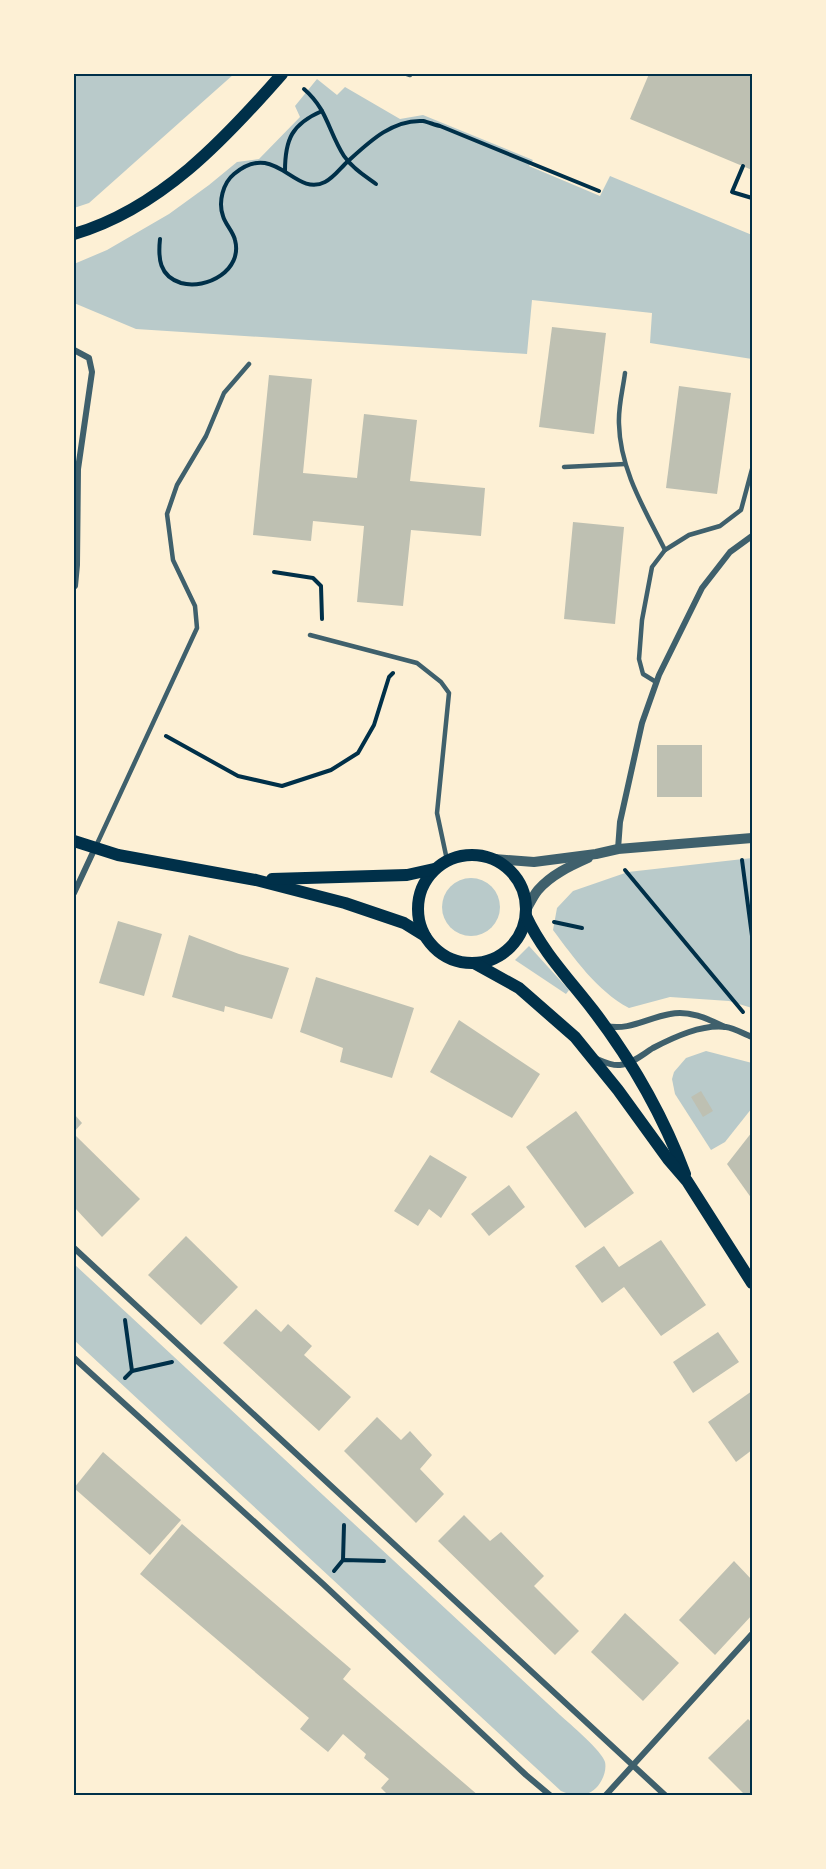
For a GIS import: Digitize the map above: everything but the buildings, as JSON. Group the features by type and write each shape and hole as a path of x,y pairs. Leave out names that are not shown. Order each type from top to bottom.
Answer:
{"main road":[{"path":"74,234 130,210 165,188 209,152 249,112 282,74"},
{"path":"74,841 118,855 256,880 345,903 404,923 424,936 445,956 459,962 474,963 488,960 502,954 513,944 522,931 526,914 526,899 520,882 509,868 494,859 478,854 462,855 447,860 434,869 423,884 418,901 418,919 424,936"},
{"path":"256,880 407,876 434,869"},
{"path":"526,914 534,934 545,950 630,1062 661,1115 687,1181"},
{"path":"474,963 504,978 528,995 569,1031 618,1090 668,1159 687,1181 753,1283"}],"street":[{"path":"74,350 89,358 92,372 78,469 77,566 74,587"},
{"path":"618,849 620,822 642,723 656,682 702,588 730,552 753,536"},
{"path":"494,859 534,862 618,849 753,838"},
{"path":"74,892 95,848"},
{"path":"526,914 538,891 552,878 596,854"},
{"path":"604,1026 628,1027 673,1013 703,1016 753,1037"},
{"path":"589,1054 609,1064 620,1065 684,1034 702,1029 726,1027"},
{"path":"74,1248 666,1796"},
{"path":"74,1358 551,1796"},
{"path":"605,1796 753,1634"}],"lane":[{"path":"95,848 197,628 195,606 173,560 166,514 177,485 206,436 224,393 249,364"},
{"path":"625,373 619,422 625,464 637,496 665,550"},
{"path":"564,467 625,464"},
{"path":"656,682 643,674 639,659 642,620 652,567 665,550 689,536 720,526 741,510 753,469"},
{"path":"310,635 417,663 441,682 449,693 436,813 447,860"}],"path":[{"path":"304,89 319,104 348,162 376,184"},
{"path":"285,171 285,152 293,131 311,116 322,111"},
{"path":"160,238 158,255 160,263 170,277 187,284 210,282 226,271 233,262 236,251 235,240 223,216 221,206 222,194 227,181 245,167 268,163 278,166 298,181 315,186 333,177 371,141 404,123 423,121 440,126 599,191"},
{"path":"743,166 732,192 753,198"},
{"path":"274,572 314,578 321,586 322,638"},
{"path":"151,728 238,776 282,786 331,770 358,753 374,725 390,677 406,660"},
{"path":"742,856 753,936"},
{"path":"625,869 744,1014"},
{"path":"544,920 582,928"},
{"path":"121,1292 132,1371"},
{"path":"111,1392 132,1371 168,1363 189,1355"},
{"path":"322,1584 343,1560 345,1499"},
{"path":"343,1560 412,1562"}],"shaded area":[{"path":"74,74 234,74 89,203 74,208"},
{"path":"317,79 337,95 345,87 400,119 423,115 533,160 529,166 600,196 610,176 752,235 752,359 650,343 652,313 532,300 527,354 136,329 74,303 74,264 107,250 169,214 237,162 259,159 300,117 295,106"},
{"path":"752,858 752,1008 729,1001 670,997 629,1008 596,983 553,930 557,908 573,891 628,872"},
{"path":"465,878 477,878 492,886 500,901 500,913 492,928 477,936 465,936 450,928 442,913 442,901 450,886"},
{"path":"529,946 569,990 566,994 515,960"},
{"path":"706,1051 752,1063 752,1108 725,1142 711,1150 675,1094 672,1079 674,1072 686,1058"},
{"path":"74,1264 592,1745 605,1762 604,1776 596,1788 579,1795 561,1791 74,1340"}]}
